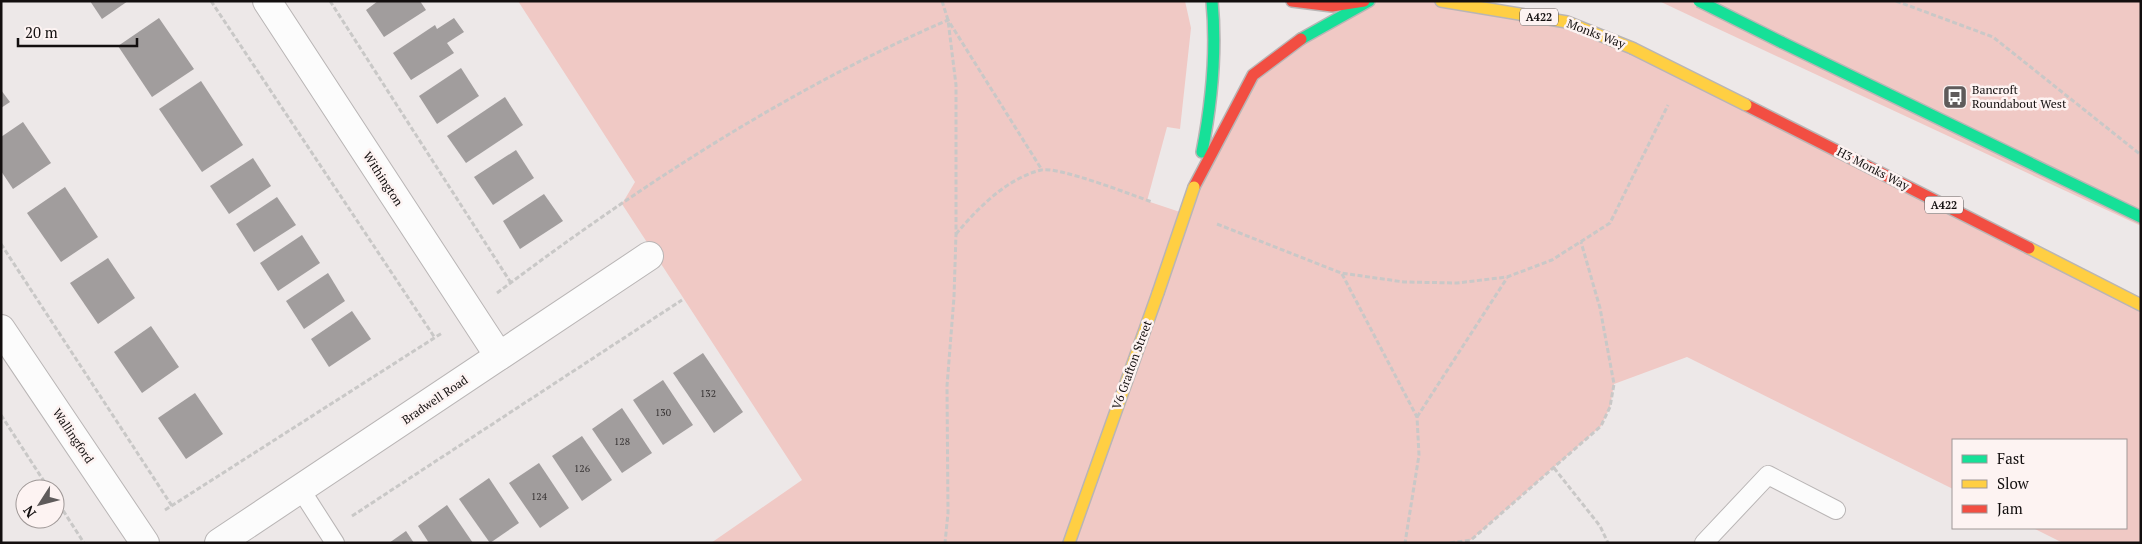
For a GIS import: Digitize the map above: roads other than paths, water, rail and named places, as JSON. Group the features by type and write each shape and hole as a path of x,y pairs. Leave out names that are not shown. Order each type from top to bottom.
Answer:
{"main road":[{"name":"V6 Grafton Street","path":"1069,543 1194,187 1213,100 1215,29 1212,1"},
{"path":"1292,1 1332,6 1364,1"},
{"name":"V6 Grafton Street","path":"1194,187 1253,75 1290,45 1369,1"},
{"name":"Monks Way","path":"1441,1 1567,22 1632,48"},
{"path":"1699,1 2141,217"},
{"name":"H3 Monks Way","path":"1632,48 2141,304"}],"street":[{"name":"Withington","path":"267,1 499,356"},
{"name":"Bradwell Road","path":"219,543 649,256"},
{"name":"Wallingford","path":"1,329 145,543"}],"lane":[{"path":"1704,543 1768,474 1836,510"},
{"path":"301,490 331,537"}],"place":[{"name":"Bancroft Roundabout West","path":"1955,97"}]}
